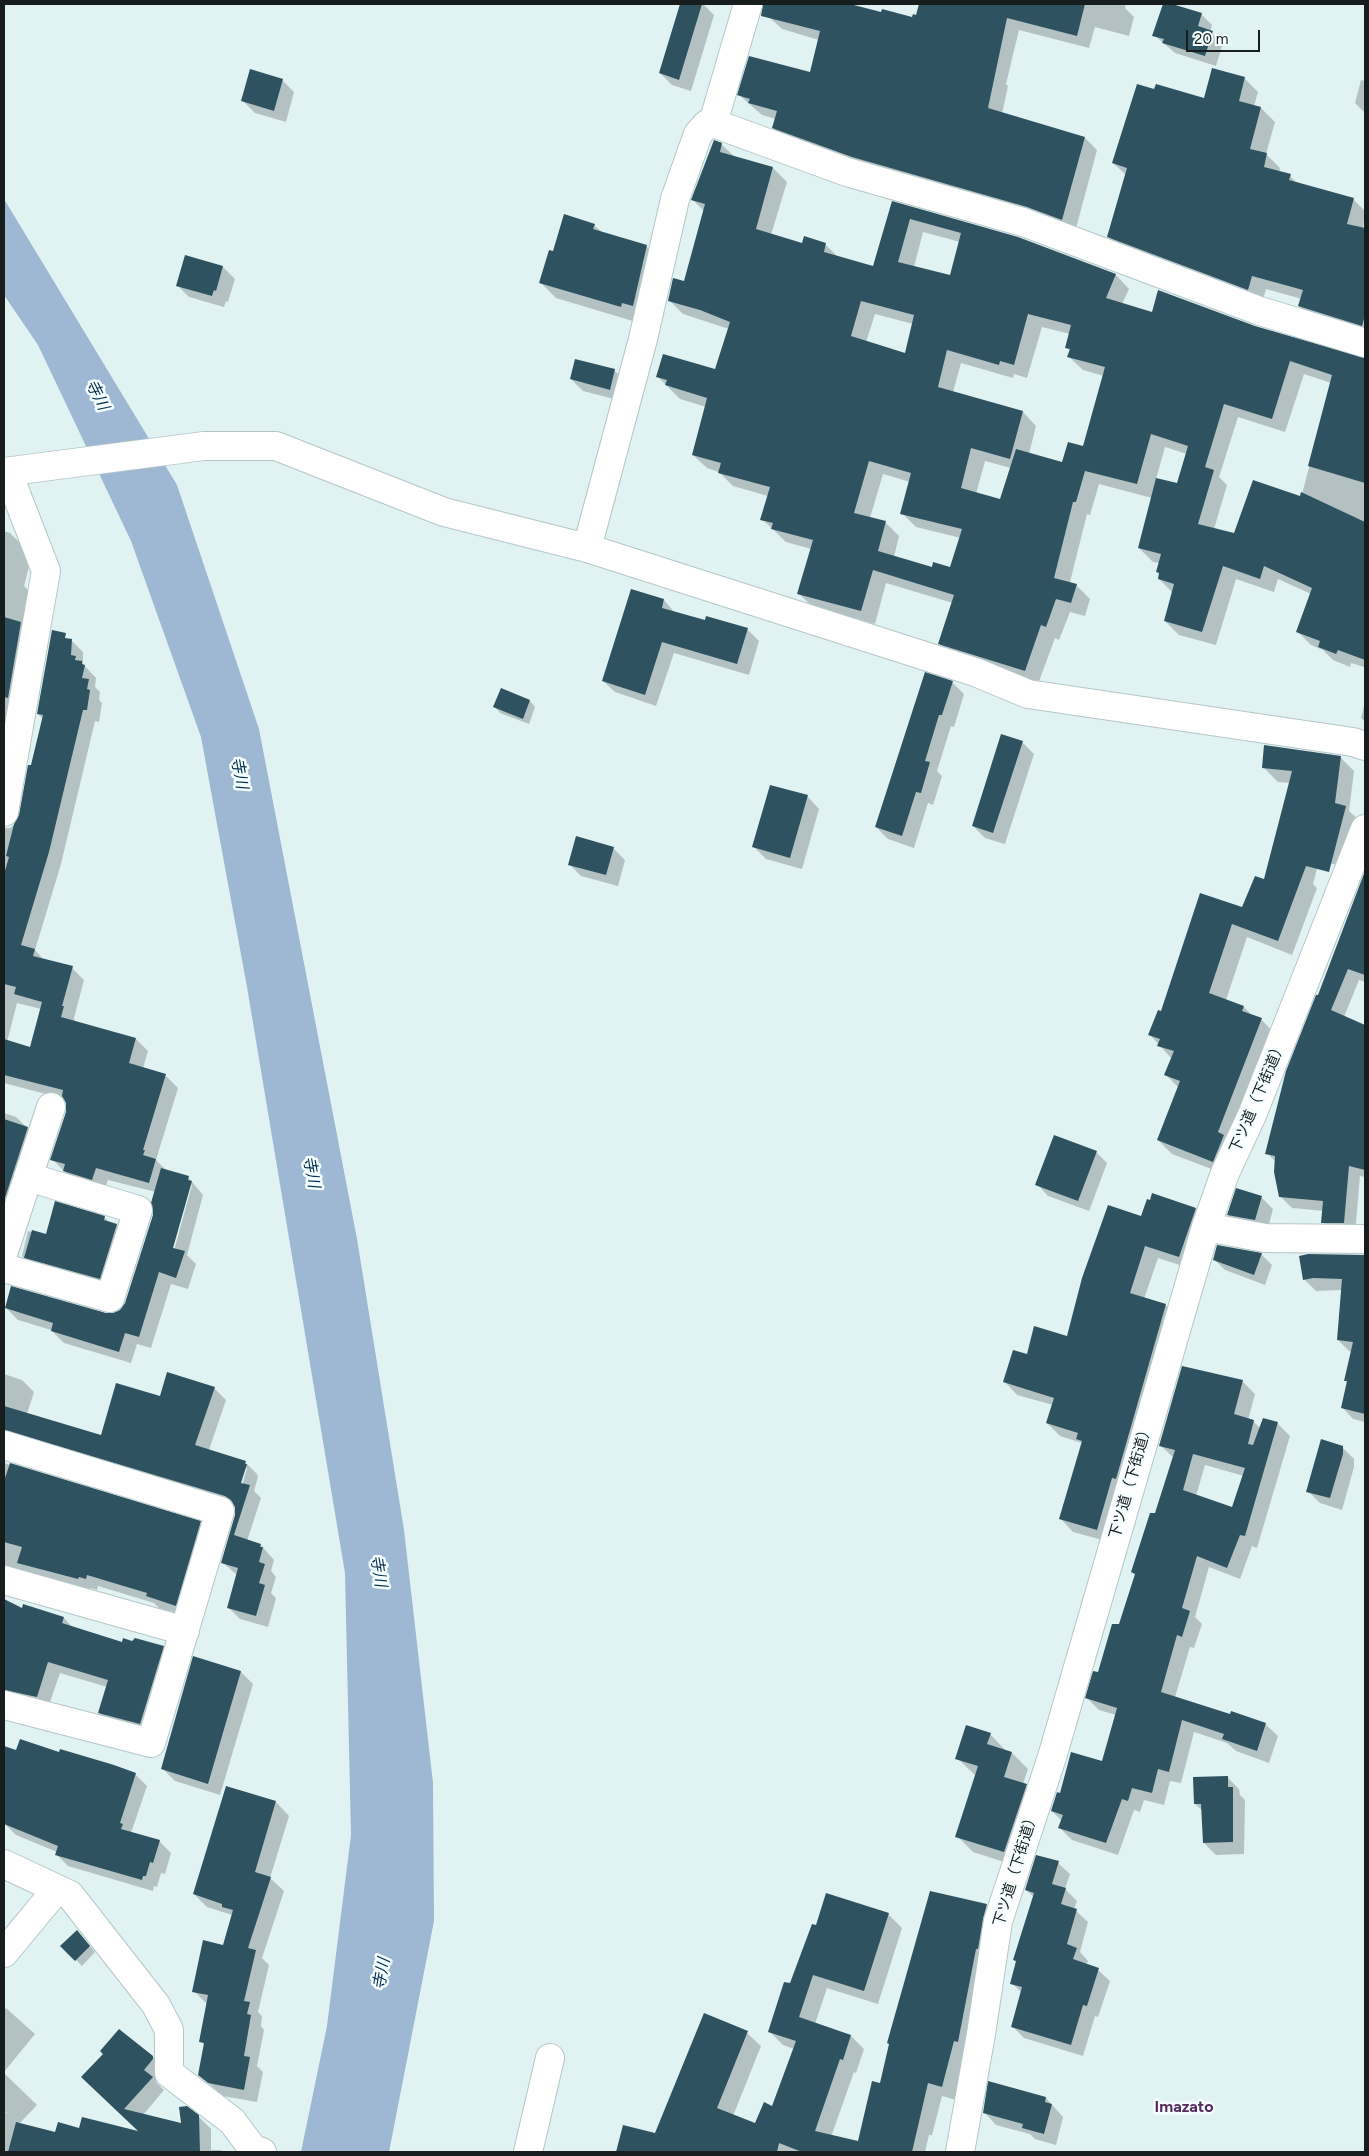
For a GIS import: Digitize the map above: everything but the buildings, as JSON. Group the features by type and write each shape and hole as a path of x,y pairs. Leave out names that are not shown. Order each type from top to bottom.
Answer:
{"street":[{"path":"713,123 748,4"},
{"path":"587,548 643,339 674,199 698,134 707,124 713,123 847,172 1022,222 1260,311 1365,343"},
{"path":"4,812 46,571 6,472 204,446 276,446 444,512 587,548 975,672 1028,694 1353,742 1365,746"},
{"name":"下ツ道（下街道）","path":"960,2152 981,2034 998,1921 1052,1757 1206,1227 1225,1173 1252,1115 1365,829"},
{"path":"4,1251 51,1107"},
{"path":"4,1268 110,1298 138,1210 28,1177"},
{"path":"1206,1227 1266,1238 1365,1239"},
{"path":"4,1445 220,1511 151,1744 4,1705"},
{"path":"4,1580 185,1631"},
{"path":"4,1864 19,1873 70,1895 156,2005 169,2030 169,2072 232,2121 256,2151"},
{"path":"4,1953 57,1888"},
{"path":"528,2152 550,2058"}],"water":[{"name":"寺川","path":"4,199 177,485 259,729 357,1239 404,1530 433,1783 434,1921 389,2152 301,2152 327,2026 351,1835 345,1573 247,987 201,737 131,541 38,345 4,295"}],"district":[{"name":"Imazato","path":"1184,2107"}]}
